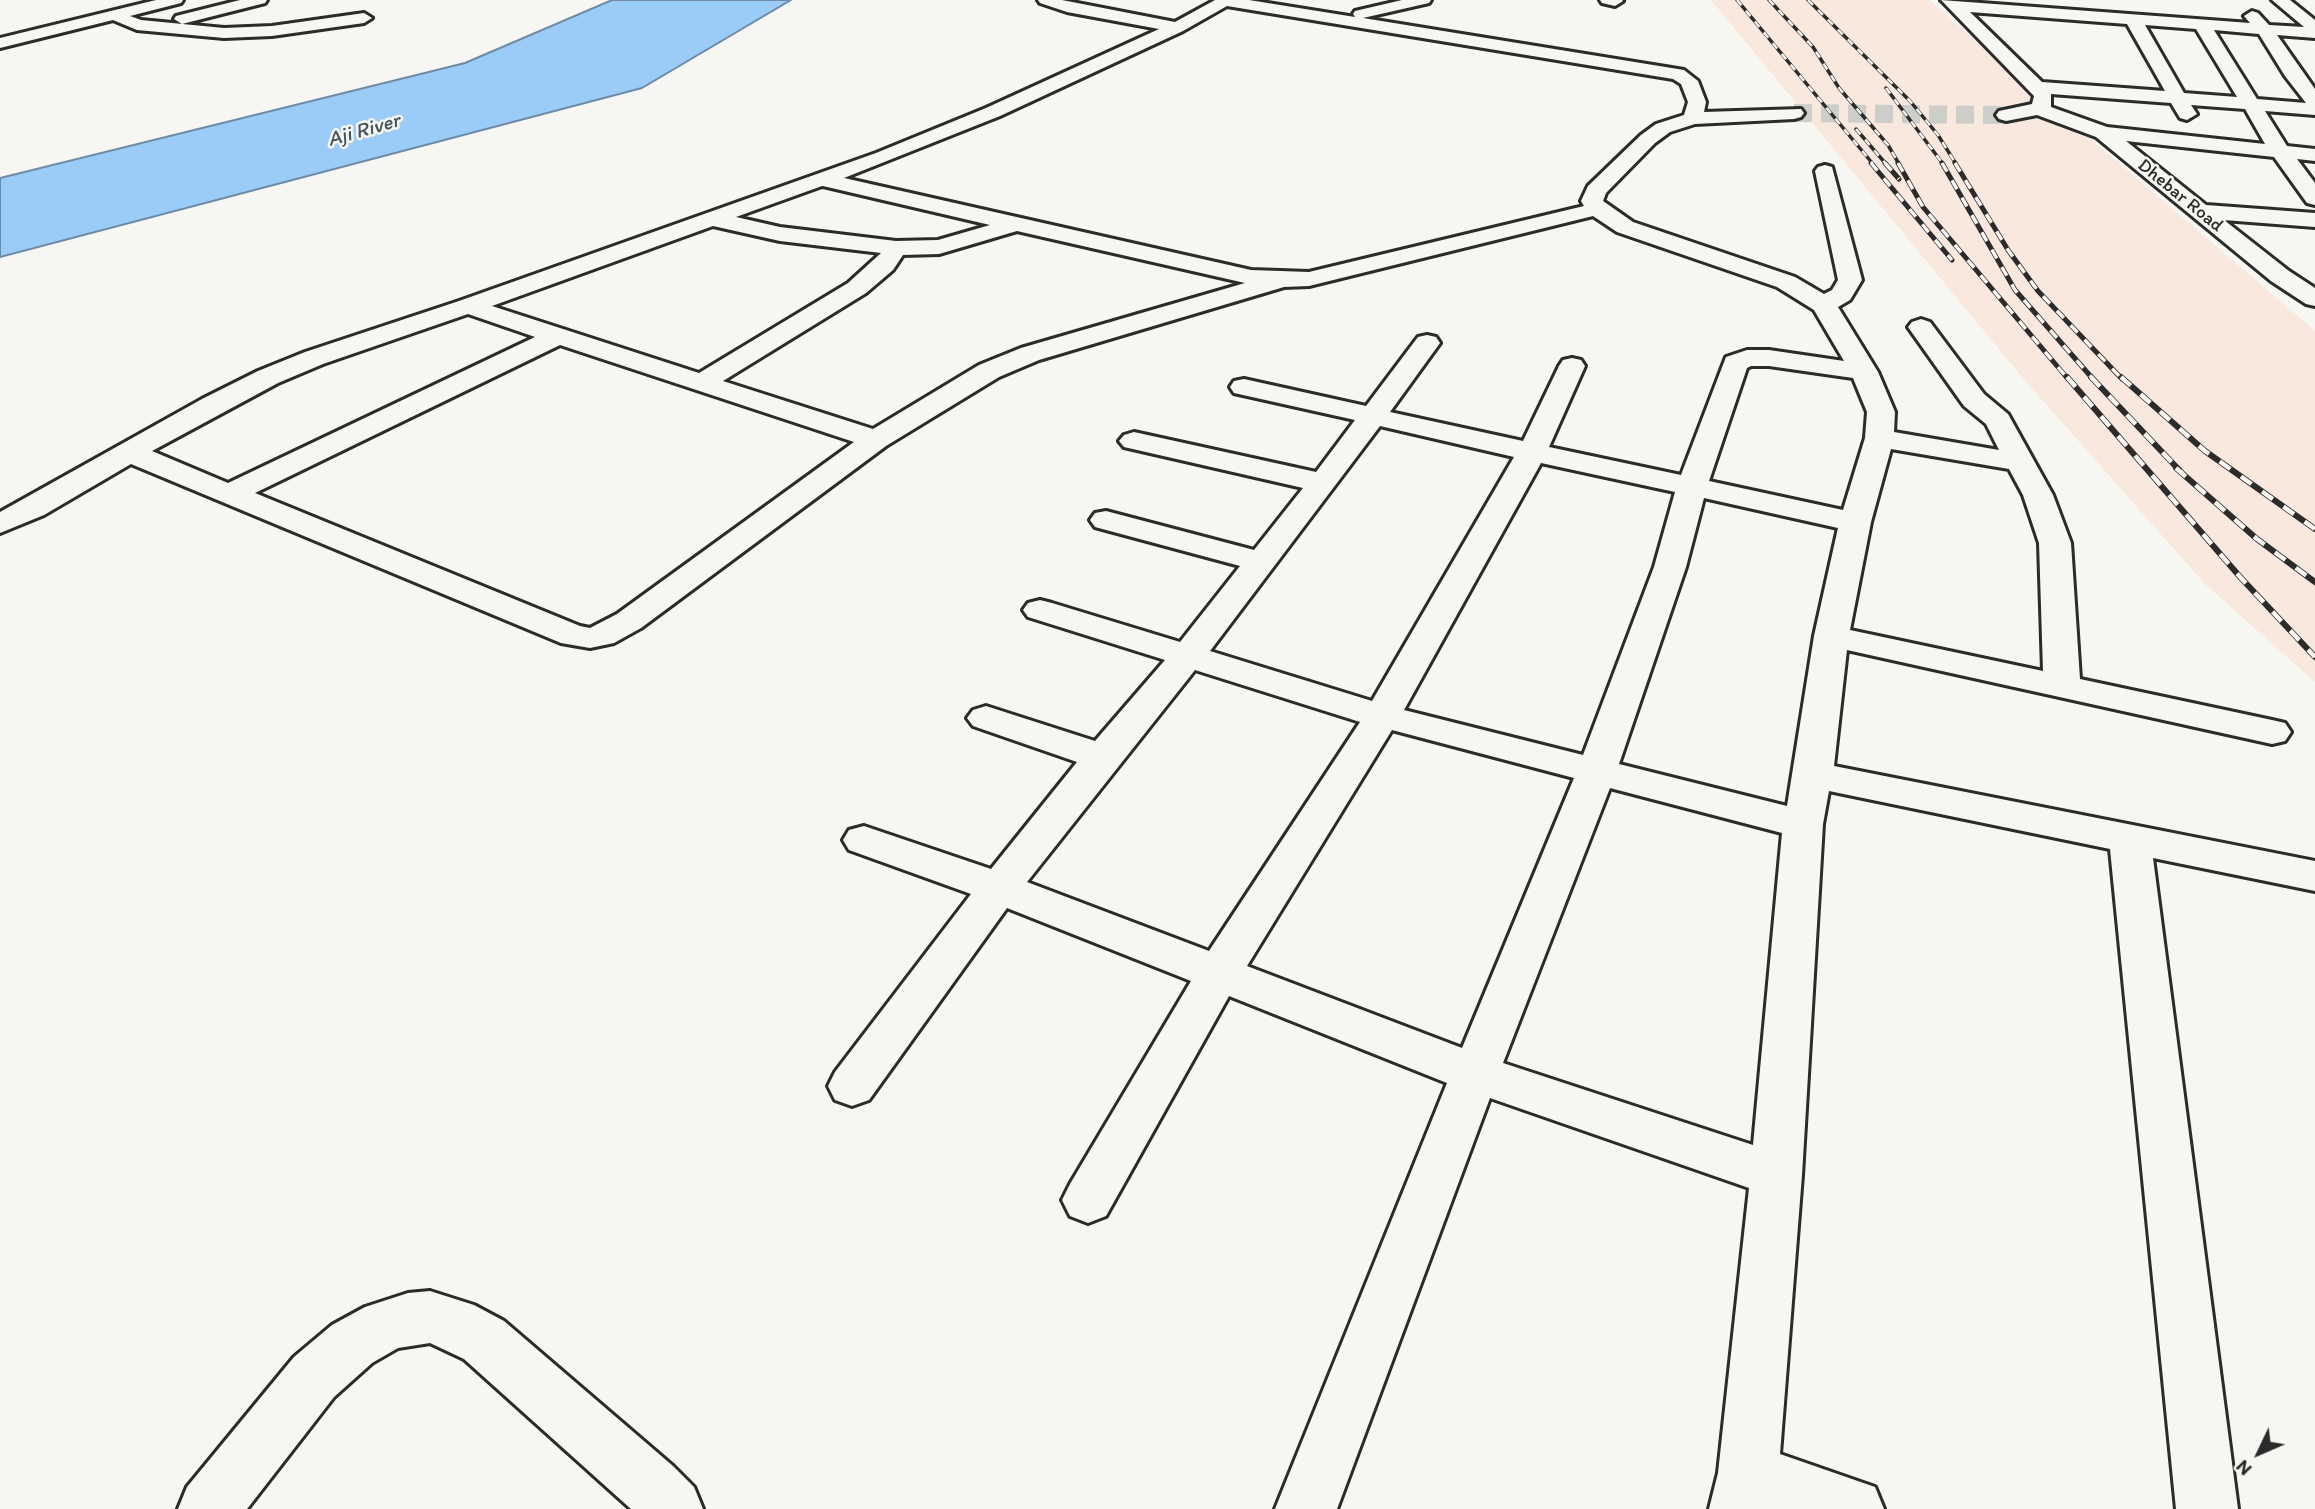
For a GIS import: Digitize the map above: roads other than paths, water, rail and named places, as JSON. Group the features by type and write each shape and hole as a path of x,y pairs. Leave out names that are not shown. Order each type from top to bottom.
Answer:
{"street":[{"path":"153,27 259,0"},
{"path":"1046,0 1067,7 1177,27"},
{"path":"1373,0 1443,10"},
{"path":"1338,19 1423,0"},
{"path":"2280,0 2315,31"},
{"path":"0,43 117,16 166,1"},
{"path":"0,524 268,377 314,358 823,180 993,112 1177,27 1226,1 1678,74 1689,80 1697,102 1693,118"},
{"path":"1952,3 2134,21 2315,31"},
{"path":"1952,3 2037,87 2044,102 2038,109"},
{"path":"2250,14 2311,92"},
{"path":"117,16 137,25 153,27 248,32 364,18"},
{"path":"2134,21 2204,143"},
{"path":"2202,25 2280,151 2315,198"},
{"path":"2236,82 2311,92"},
{"path":"2037,87 2315,109"},
{"name":"Dhebar Road","path":"2006,115 2038,109 2071,119 2103,134 2280,276 2315,299"},
{"path":"1794,113 1693,118 1663,128 1648,139 1595,191 1592,201 1597,209 1625,227 1786,282 1824,305 1864,372 1881,412 1879,438 1855,522 1832,636 1813,775 1803,824 1776,1175 1744,1491 1853,1509"},
{"path":"2103,134 2315,155"},
{"path":"1824,305 1841,295 1850,281 1825,172"},
{"path":"823,180 1251,277 1282,280 1309,279 1597,209"},
{"path":"2198,211 2315,220"},
{"path":"709,218 780,234 896,248 939,247 1015,224"},
{"path":"701,383 858,288 885,265 896,248"},
{"path":"2280,276 2315,277"},
{"path":"128,452 573,636 590,638 629,621 876,440 989,371 1009,362 1282,280"},
{"path":"468,306 876,440"},
{"path":"1921,327 1974,400 1998,420 2038,495 2055,543 2062,684"},
{"path":"229,494 557,336"},
{"path":"852,1086 999,888 1189,654 1323,483 1427,343"},
{"path":"1306,1509 1475,1073 1519,970 1596,773 1670,567 1692,486 1735,363 1747,358 1769,358 1864,372"},
{"path":"1088,1200 1219,973 1382,716 1532,452 1572,366"},
{"path":"1244,387 1855,522"},
{"path":"1879,438 2019,462"},
{"path":"1134,441 1323,483"},
{"path":"1106,520 1261,562"},
{"path":"1040,611 1189,654 1382,716 1803,824"},
{"path":"1832,636 2062,684 2272,732"},
{"path":"986,718 1103,757"},
{"path":"1813,775 2315,876"},
{"path":"864,840 999,888 1475,1073 1776,1175"},
{"path":"2130,840 2207,1509"},
{"path":"209,1509 314,1377 342,1352 385,1326 408,1318 430,1317 454,1324 484,1340 662,1498"}],"water":[{"name":"Aji River","path":"612,0 791,0 642,88 0,257 0,178 465,63"}],"tunnel":[{"path":"1794,113 2006,115"}],"railway":[{"path":"1737,0 1873,164"},
{"path":"1769,0 1813,47 1839,88 1888,145 1899,164"},
{"path":"1808,0 1910,101 1938,135 1956,164"},
{"path":"1886,88 1943,164"},
{"path":"1856,129 1886,164"},
{"path":"1871,163 1952,260"},
{"path":"1885,163 1899,179"},
{"path":"1898,163 1923,207 2068,379"},
{"path":"1942,163 2015,290 2093,379"},
{"path":"1955,163 2008,250 2038,291 2122,379"},
{"path":"2067,377 2241,578 2315,657"},
{"path":"2091,377 2183,474"},
{"path":"2121,377 2205,451 2315,529"},
{"path":"2176,468 2257,539 2315,582"}]}
